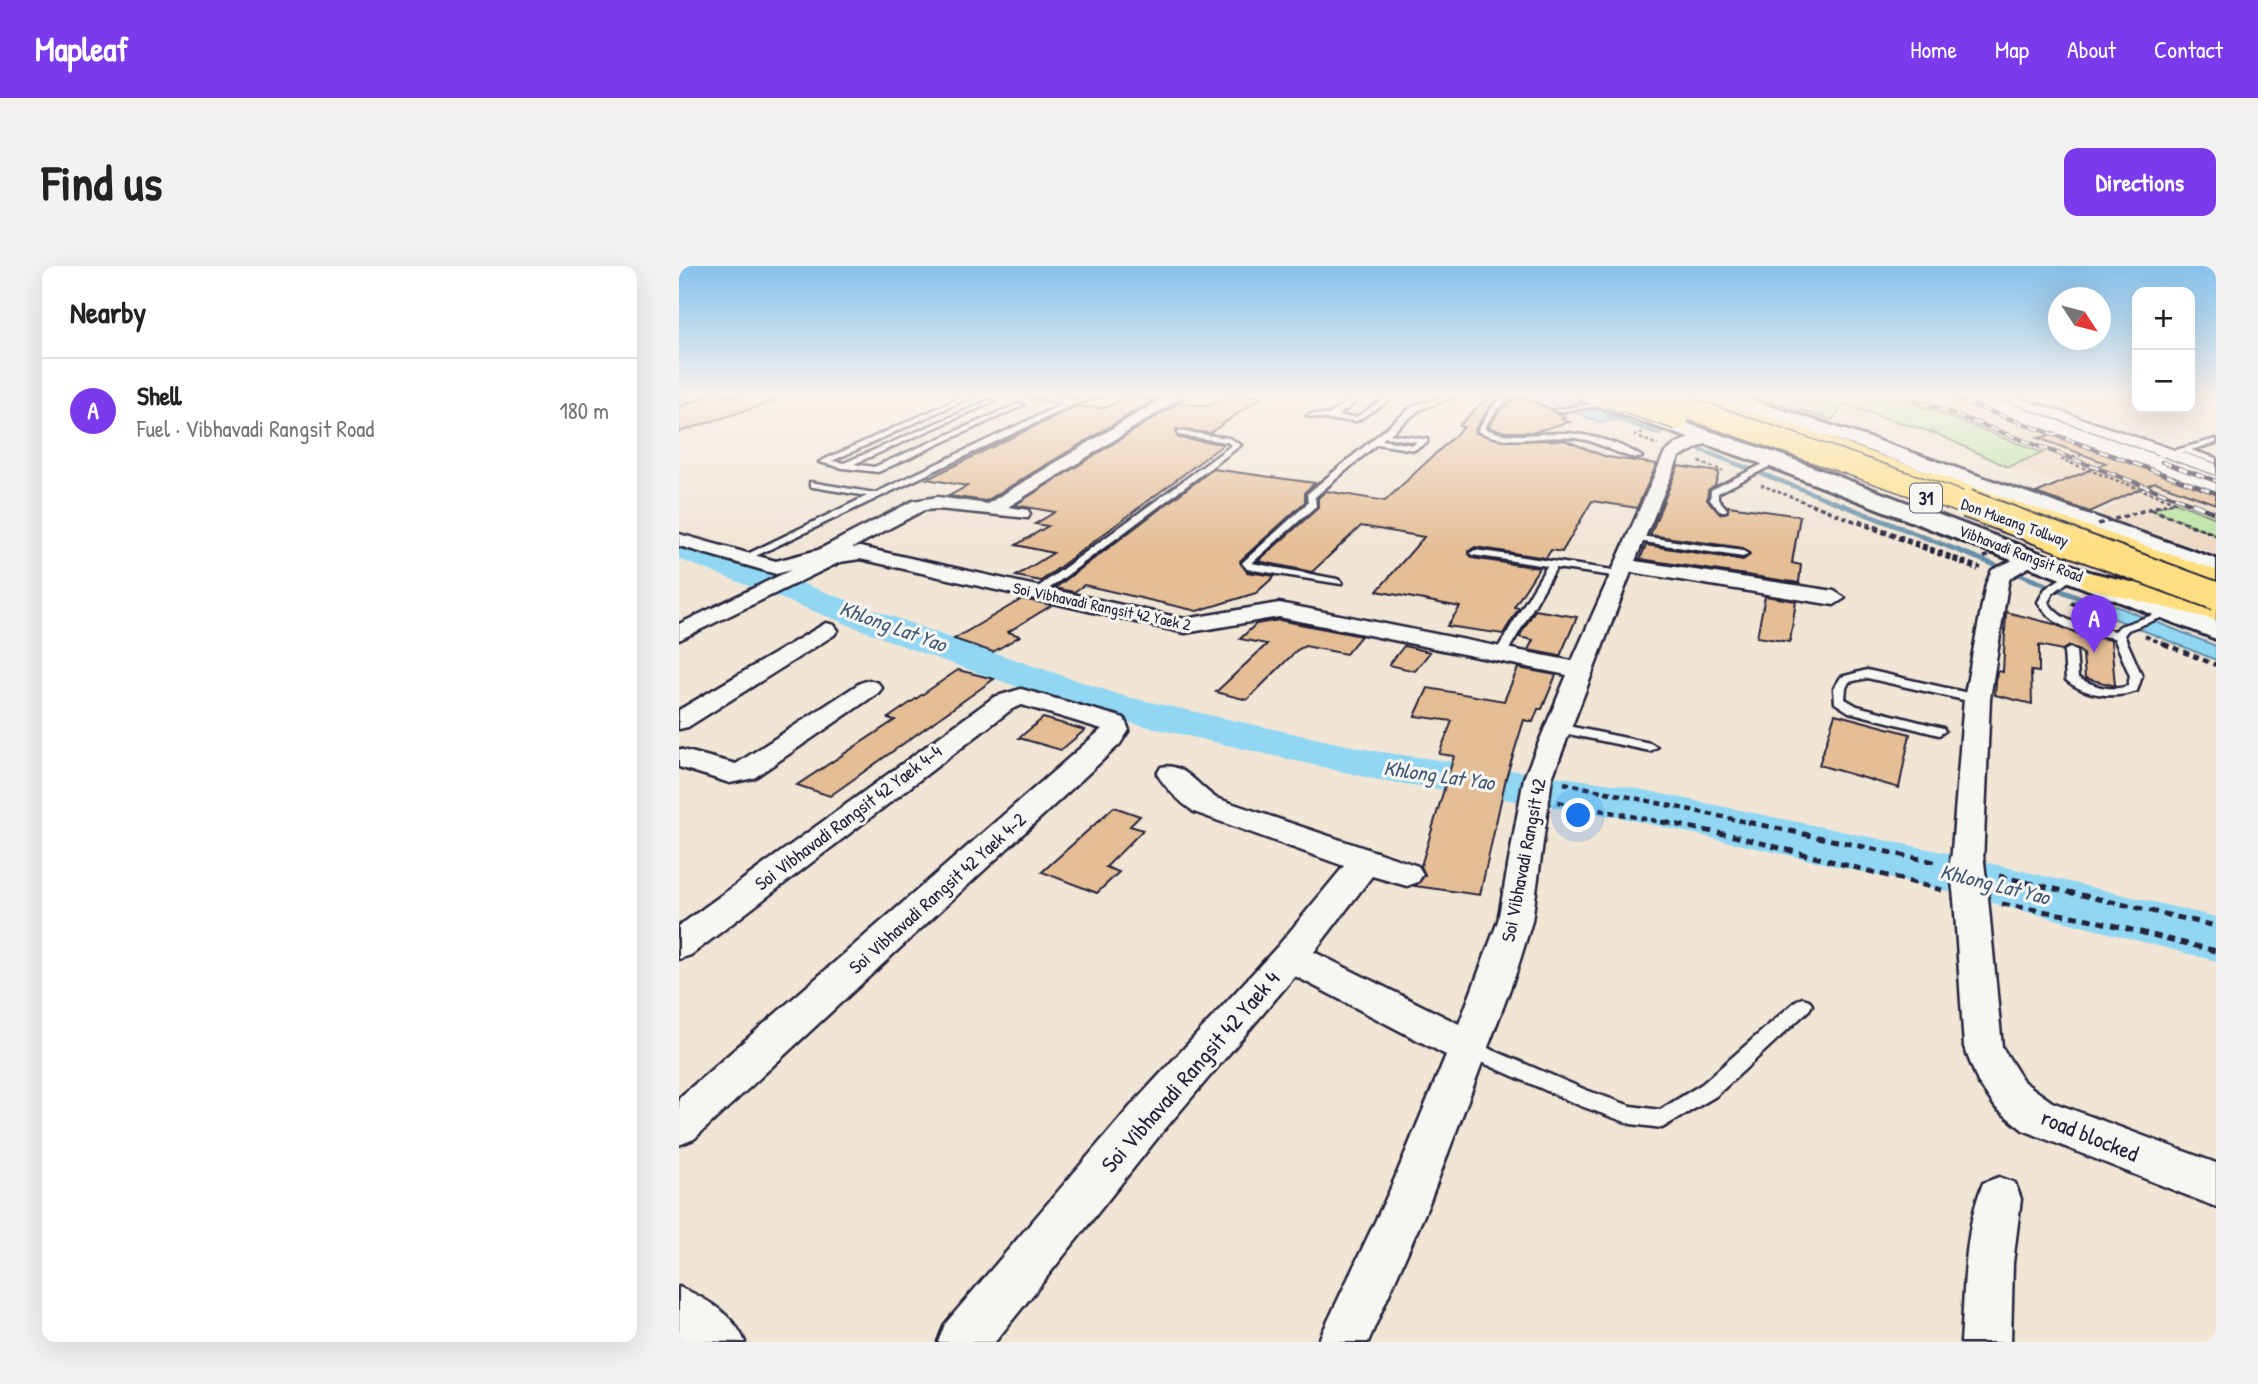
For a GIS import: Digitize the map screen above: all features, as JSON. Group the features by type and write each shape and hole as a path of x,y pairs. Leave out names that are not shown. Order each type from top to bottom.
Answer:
{"highway":[{"path":"1752,446 1855,479 2012,560"},
{"name":"Vibhavadi Rangsit Road","path":"1752,446 2031,535 2216,608"},
{"name":"Don Mueang Tollway","path":"1763,446 2012,560 2216,596"},
{"name":"Don Mueang Tollway","path":"1826,446 2216,581"},
{"name":"31","path":"1831,446 2216,581"},
{"path":"2064,585 2216,608"}],"main road":[{"name":"Vibhavadi Rangsit Road","path":"1687,446 2012,560 2064,585 2216,630"},
{"name":"31","path":"1876,446 2216,568"},
{"path":"2112,446 2216,484"}],"street":[{"path":"989,510 1094,446"},
{"name":"Soi Vibhavadi Rangsit 42","path":"1343,1342 1406,1206 1469,1048 1515,921 1535,787 1579,670 1634,538 1686,446"},
{"path":"2159,446 2216,470"},
{"path":"679,540 776,568 804,563 920,505 938,503 1021,514"},
{"name":"Soi Vibhavadi Rangsit 42 Yaek 2","path":"679,633 750,596 835,557 860,553 1185,626 1214,625 1260,612 1279,610 1579,670"},
{"name":"road blocked","path":"2012,560 1977,699 1969,890 1983,1047 1992,1070 2010,1095 2038,1116 2216,1185"},
{"path":"1622,569 1834,598"},
{"path":"679,720 825,630"},
{"path":"679,758 730,774 744,772 869,688"},
{"name":"Soi Vibhavadi Rangsit 42 Yaek 4-4","path":"679,945 992,710 1021,697"},
{"name":"Soi Vibhavadi Rangsit 42 Yaek 4-2","path":"679,1125 1116,730 1115,724 1107,720 1021,697"},
{"path":"1171,774 1184,790 1205,805 1365,862 1407,874"},
{"path":"1290,957 1365,862"},
{"name":"Soi Vibhavadi Rangsit 42 Yaek 4","path":"963,1342 1144,1122 1290,957 1469,1048"},
{"path":"1986,1342 1990,1263 1999,1199"},
{"path":"679,1311 720,1342"}],"lane":[{"path":"856,446 822,461 842,467 875,470 928,446"},
{"path":"842,467 889,446"},
{"path":"742,559 979,446"},
{"path":"1038,592 1235,446"},
{"path":"1337,583 1250,567 1247,563 1314,504 1310,496 1371,446"},
{"path":"1607,446 1638,457"},
{"path":"2146,458 2201,446"},
{"path":"2174,451 2216,461"},
{"path":"1723,509 1714,500 1714,492 1754,471"},
{"path":"813,484 875,495"},
{"path":"1634,538 1743,554"},
{"path":"1475,553 1552,565 1622,569"},
{"path":"1501,653 1552,565"},
{"path":"2064,585 2043,602 2050,614 2068,625 2125,629 2162,615"},
{"path":"2070,651 2072,680 2090,689 2120,694 2133,688 2136,676 2125,629"},
{"path":"1939,731 1853,709 1839,701 1840,688 1845,680 1867,674 1977,699"},
{"path":"1558,729 1650,747"},
{"path":"1469,1048 1581,1097 1631,1115 1662,1119 1709,1090 1803,1005"}],"path":[{"path":"1687,446 2012,560"},
{"path":"2082,455 2061,460 2175,502 2087,528"},
{"path":"2151,509 2216,535"},
{"path":"2064,585 2125,629 2216,662"},
{"path":"1535,787 1969,890 2216,926"},
{"path":"1535,787 2216,951"}],"shaded area":[{"path":"2024,446 2143,446 2216,471 2216,554 2099,514 2120,502 2008,467 2041,453"}],"green space":[{"path":"1963,446 2025,446 2043,453 2008,467"},
{"path":"2175,502 2216,518 2216,535 2151,509"}],"water":[{"path":"2086,594 2216,646 2216,660 2073,602"}],"building":[{"path":"994,446 1077,446 986,501 949,496 967,486 927,479"},
{"path":"1109,446 1221,446 1041,581 1016,576 1053,553 1016,545 1048,526 1035,524 1055,512 1015,505"},
{"path":"1443,446 1580,446 1607,457 1657,464 1637,508 1592,501 1562,552 1551,550 1546,558 1475,547 1469,551 1472,558 1539,568 1514,607 1519,608 1503,634 1447,626 1460,607 1377,591 1424,537 1361,526 1312,572 1258,561 1318,508 1318,498 1326,491 1385,501"},
{"path":"2060,446 2084,446 2216,493 2216,504 2155,482 2090,512 2036,493 2106,463"},
{"path":"1678,466 1719,472 1715,485 1708,490 1707,500 1720,514 1728,512 1728,506 1800,516 1792,563 1801,565 1799,583 1640,559 1646,545 1743,560 1750,555 1743,548 1650,535"},
{"path":"1213,469 1315,483 1305,492 1305,502 1240,561 1247,572 1275,576 1256,593 1197,611 1084,585 1074,592 1055,588"},
{"path":"1765,596 1796,601 1790,642 1757,637"},
{"path":"1022,599 1052,605 1008,632 1020,636 993,652 954,639"},
{"path":"1535,610 1577,617 1560,656 1528,650 1533,640 1519,637"},
{"path":"2006,612 2054,624 2079,634 2111,640 2115,686 2085,678 2083,654 2077,649 2069,646 2062,650 2039,645 2039,672 2031,671 2032,704 1995,695 1997,671 2003,672"},
{"path":"1279,620 1361,636 1346,654 1305,646 1297,650 1247,700 1216,692 1267,644 1240,639 1256,624"},
{"path":"1404,646 1430,652 1415,671 1389,665"},
{"path":"1518,668 1556,675 1542,709 1538,709 1533,722 1524,720 1506,778 1480,895 1415,886 1425,875 1421,866 1454,756 1439,754 1452,721 1415,716 1428,688 1504,701"},
{"path":"958,670 994,679 830,796 797,785 895,720 888,718"},
{"path":"1835,714 1910,734 1899,788 1819,765"},
{"path":"1043,718 1085,730 1061,750 1019,738"},
{"path":"1114,807 1140,816 1130,826 1143,830 1106,867 1119,872 1097,893 1042,872"}],"waterway":[{"path":"1691,446 1845,506"},
{"path":"1840,504 2087,601"},
{"name":"Khlong Lat Yao","path":"679,548 932,644 1112,706 1374,765 1619,801 1947,872 2216,939"}],"railway":[{"path":"2039,446 2198,506"},
{"path":"2086,446 2216,493"},
{"path":"2162,462 2216,481"},
{"path":"2193,504 2216,513"}],"place":[{"name":"Shell","path":"2094,653"}]}
